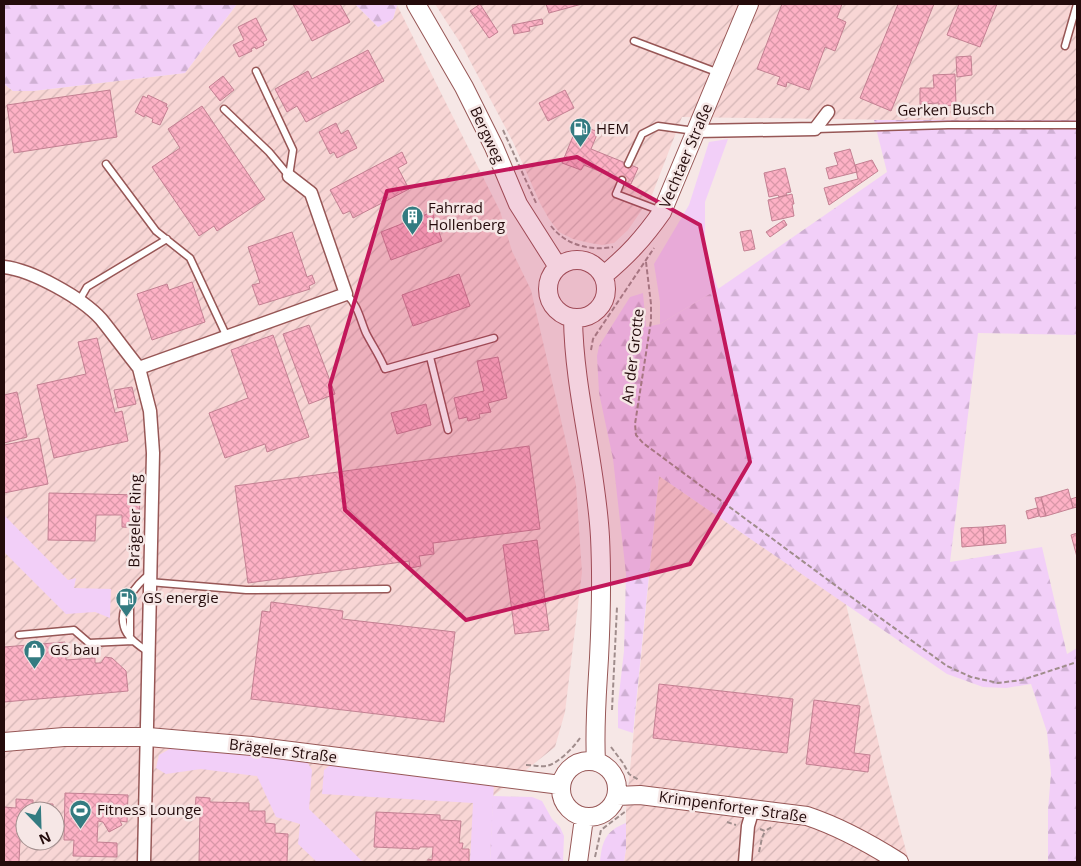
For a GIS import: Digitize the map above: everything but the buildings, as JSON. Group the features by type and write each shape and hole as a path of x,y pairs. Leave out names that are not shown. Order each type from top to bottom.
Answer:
{"main road":[{"name":"Bergweg","path":"416,4 464,87 494,147 518,204 558,267"},
{"name":"Vechtaer Straße","path":"602,276 648,243 749,4"},
{"path":"574,260 583,261 591,264 602,276 605,285 603,302 590,315 582,318 565,316 552,305 548,289 549,280 558,267 574,260"},
{"path":"573,318 581,403 600,535 599,657 594,736 596,761"},
{"name":"Brägeler Straße","path":"4,742 64,737 148,737 252,746 560,786"},
{"path":"596,761 613,774 617,786 617,796 611,807 604,814 592,818 584,818 567,807 560,786 565,775 573,766 582,762 596,761"},
{"name":"Krimpenforter Straße","path":"617,796 640,795 807,816 850,833 898,862"},
{"path":"578,862 584,818"}],"street":[{"path":"815,129 828,112"},
{"name":"Gerken Busch","path":"696,131 815,129"},
{"path":"139,368 346,294 311,193 289,176"},
{"name":"Brägeler Ring","path":"4,267 13,268 60,288 100,318 139,368 150,411 152,445 148,737 144,862"},
{"path":"745,862 748,826 753,809"}],"lane":[{"path":"1065,46 1077,4"},
{"path":"634,41 720,74"},
{"path":"256,71 293,150 289,176"},
{"path":"224,109 268,152 289,176"},
{"name":"Gerken Busch","path":"815,129 948,125 1077,126"},
{"path":"628,164 642,134 658,126 696,131"},
{"path":"106,164 156,231 190,258 227,337"},
{"path":"622,180 616,194 662,212"},
{"path":"79,302 87,287 166,240"},
{"path":"346,294 354,301 367,334 385,369 494,338"},
{"path":"430,357 448,430"},
{"path":"148,652 131,638 124,627 124,606 138,582 150,578 246,590 387,589"},
{"path":"19,634 74,630 88,643 131,638"}],"path":[{"path":"546,220 559,236 572,243 602,249 614,247"},
{"name":"An der Grotte","path":"648,243 646,261 651,304 650,321 635,424 636,435 643,443 947,666 970,677 998,682 1022,680 1076,661"},
{"path":"591,355 590,347 593,339 646,261 648,243"},
{"path":"611,718 615,669 616,602"},
{"path":"610,744 611,749 623,762 629,774 640,780 640,795"},
{"path":"594,862 601,830 629,810"},
{"path":"758,857 765,831"}],"highlighted area":[{"path":"577,157 700,225 750,462 690,564 466,620 345,510 330,385 387,191"}],"shaded area":[{"path":"237,4 355,4 378,27 393,19 397,5 500,211 512,251 531,290 576,485 582,572 565,712 555,747 493,796 490,862 4,862 4,84 13,91 33,91 185,73"},
{"path":"435,4 1077,4 1077,120 970,121 682,117 652,195 628,230 614,243 602,245 590,243 573,239 559,232 549,219 513,142 461,44"},
{"path":"659,476 846,604 886,775 909,862 624,862 626,810"}],"green space":[{"path":"4,4 237,4 185,73 33,91 13,91 4,84"},
{"path":"355,4 397,5 393,19 378,27"},
{"path":"874,120 1077,120 1077,335 978,333 950,562 1042,547 1067,654 1077,648 1077,862 1048,862 1048,810 1051,773 1047,732 1031,684 1006,688 983,687 947,674 659,476 633,733 618,728 618,703 624,651 626,574 613,459 599,393 597,356 599,346 630,297 643,293 646,327 660,324 718,289 887,172"},
{"path":"728,139 705,202 705,251 718,289 660,324 660,302 654,264 689,205 709,142"},
{"path":"5,516 68,580 76,578 74,588 111,589 110,618 95,612 66,614 4,552"},
{"path":"175,746 306,760 312,770 309,809 363,862 317,862 298,844 300,824 276,817 257,776 201,769 166,774 156,768 159,755"},
{"path":"333,763 494,783 490,862 470,862 473,803 322,794 324,770"},
{"path":"493,796 532,797 542,801 564,836 563,862 490,862"},
{"path":"626,823 624,862 600,862 606,838 613,830"}],"place":[{"name":"HEM","path":"580,148"},
{"name":"Fahrrad Hollenberg","path":"412,236"},
{"name":"GS energie","path":"127,617"},
{"name":"GS bau","path":"34,669"},
{"name":"Fitness Lounge","path":"81,829"}]}
